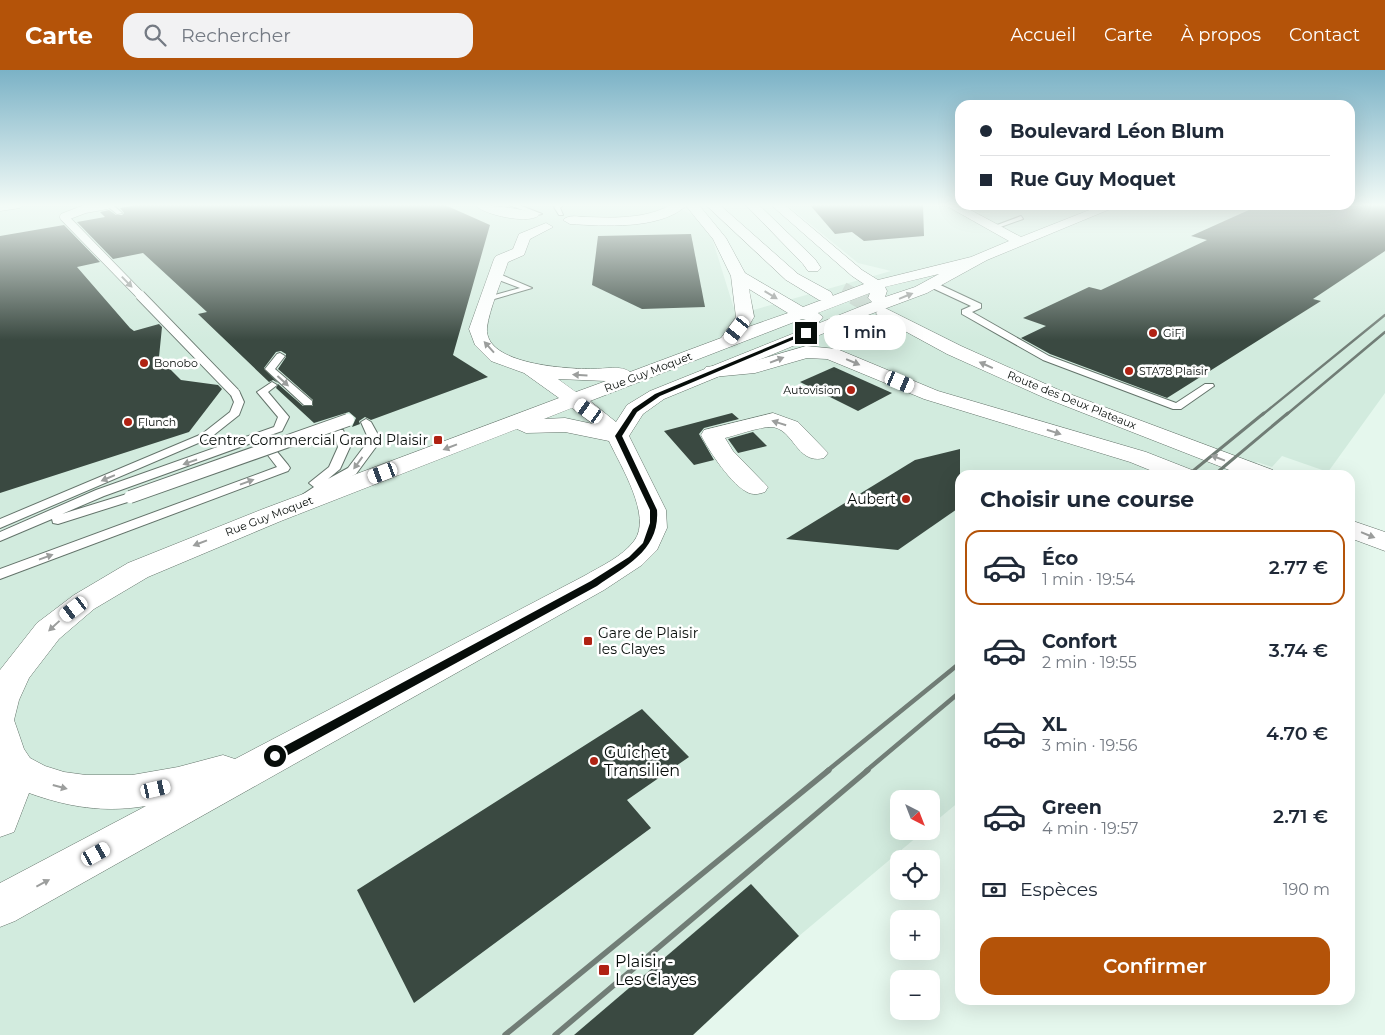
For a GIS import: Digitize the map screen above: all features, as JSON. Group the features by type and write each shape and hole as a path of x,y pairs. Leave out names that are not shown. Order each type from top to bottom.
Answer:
{"street":[{"path":"0,906 594,584 618,569 647,544 654,528 654,510 618,436 598,417 531,369 496,354 479,334 494,275 501,259 520,250"},
{"path":"725,250 739,276 745,317 741,326 728,342"},
{"path":"762,250 792,277 824,283"},
{"path":"772,250 803,276 824,283"},
{"path":"786,250 824,283"},
{"path":"798,250 810,262 824,283"},
{"path":"830,250 857,273 876,285 879,291 877,297 864,316"},
{"path":"976,260 999,250"},
{"name":"Rue Guy Moquet","path":"0,713 7,688 25,658 48,631 84,602 138,570 272,514 876,285 976,260"},
{"name":"Rue Guy Moquet","path":"618,436 635,410 645,402 713,371 839,320 864,316 976,260"},
{"path":"857,273 916,275"},
{"path":"739,276 802,314 839,320"},
{"name":"Route des Deux Plateaux","path":"885,313 954,350 1052,394 1251,470"},
{"name":"Route des Deux Plateaux","path":"864,316 931,357 1036,403 1204,470"},
{"path":"713,371 755,366 806,352 830,353 931,395 1138,457 1170,470"},
{"path":"531,369 582,375 646,373"},
{"path":"756,487 723,455 712,435 773,420 790,426 816,453"},
{"path":"496,430 555,424 618,436"},
{"path":"1355,510 1385,521"},
{"path":"1355,530 1385,542"},
{"path":"0,727 7,751 16,768 55,787 80,792 125,793 156,789 275,756"},
{"path":"0,818 10,794 16,768"}],"lane":[{"path":"0,524 206,436 235,413 239,402 235,393 96,250"},
{"path":"487,300 528,288 494,275"},
{"path":"931,284 978,306 965,312 1046,358 1168,404 1177,407 1209,386"},
{"path":"280,356 270,369 308,404"},
{"path":"0,538 100,493 278,429 284,417 262,392 272,384"},
{"path":"0,538 130,497 348,420"},
{"path":"272,514 352,471 375,440 366,422"},
{"path":"272,514 334,469 344,447 339,432"},
{"path":"0,574 284,468 260,437"}],"shaded area":[{"path":"0,250 716,250 736,315 891,271 858,263 842,250 1385,250 1385,393 1329,470 1322,470 1282,456 1272,467 1257,462 1248,470 955,470 955,805 940,818 940,790 890,790 890,840 913,840 901,850 890,850 890,860 799,936 693,1035 0,1035"}],"building":[{"path":"0,250 88,250 100,262 77,267 130,328 134,331 159,324 162,327 159,357 171,370 181,380 218,385 222,389 189,432 0,493"},
{"path":"104,250 483,250 453,355 488,377 371,420 365,417 359,421 360,424 352,427 356,418 349,412 314,423 276,388 278,384 303,406 313,406 313,400 278,369 286,354 281,351 276,352 264,368 278,383 273,380 269,382 198,314 207,312 143,253 113,259"},
{"path":"596,250 694,250 705,307 642,309 592,285"},
{"path":"1186,250 1385,250 1313,299 1321,301 1167,398 1050,354 1021,338 1046,326 1023,318 1089,287 1101,290"},
{"name":"Autovision","path":"834,367 892,393 858,411 800,382"},
{"path":"732,413 739,419 704,428 699,434 714,460 694,465 664,431"},
{"path":"753,432 767,446 738,453 728,439"},
{"name":"Aubert","path":"960,449 960,470 955,470 955,510 898,550 786,539 915,460"},
{"path":"642,709 689,757 627,800 651,828 414,1003 357,890"},
{"path":"751,884 799,936 693,1035 574,1035"}],"tunnel":[{"path":"843,289 856,296"},
{"path":"854,295 885,313"}],"railway":[{"path":"1262,415 1385,315"},
{"path":"1286,415 1385,332"},
{"path":"1194,470 1264,413"},
{"path":"1220,470 1288,413"},
{"path":"827,771 955,667"},
{"path":"866,771 955,696"},
{"path":"505,1035 829,770"},
{"path":"555,1035 868,770"}],"place":[{"name":"GiFi","path":"1153,333"},
{"name":"Bonobo","path":"144,363"},
{"name":"STA78 Plaisir","path":"1129,371"},
{"name":"Autovision","path":"851,390"},
{"name":"Flunch","path":"128,422"},
{"name":"Centre Commercial Grand Plaisir","path":"438,440"},
{"name":"Aubert","path":"906,499"},
{"name":"Gare de Plaisir les Clayes","path":"588,641"},
{"name":"Guichet Transilien","path":"594,761"},
{"name":"Plaisir - Les Clayes","path":"604,970"}],"route":[{"path":"275,756 594,584 632,559 647,544 654,528 654,510 618,436 635,410 657,395 806,333"}]}
